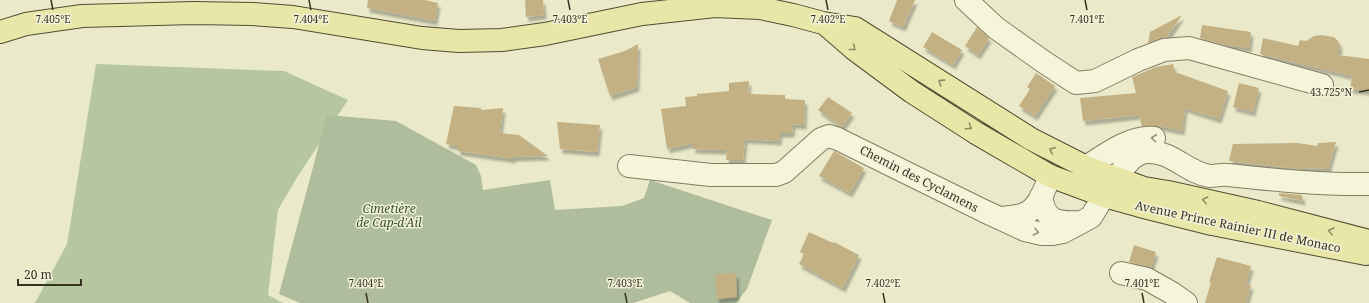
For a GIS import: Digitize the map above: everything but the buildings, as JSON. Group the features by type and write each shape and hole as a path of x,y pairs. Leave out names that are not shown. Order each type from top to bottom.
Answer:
{"main road":[{"name":"Avenue Prince Rainier III de Monaco","path":"0,32 26,24 82,16 194,13 252,14 293,17 422,38 459,41 502,40 545,34 682,5 760,8 823,23 855,28 1031,139 1086,167 1144,188 1258,212 1369,240"},
{"name":"Avenue Prince Rainier III de Monaco","path":"823,23 854,49 912,92 976,133 1050,176 1104,196 1212,224 1369,255"},
{"path":"1050,176 1086,167 1104,196 1116,178"}],"street":[{"path":"966,0 996,28 1076,83 1095,81 1138,60 1164,50 1189,48 1322,85"},
{"name":"Chemin des Cyclamens","path":"629,166 711,175 776,175 784,172 821,138 829,136 1025,230 1042,234 1063,232 1091,217 1104,196"},
{"path":"1086,167 1136,139 1148,137 1160,138 1226,174"},
{"path":"1116,178 1126,164 1134,157 1146,152 1159,153 1172,158 1193,170 1210,176 1226,174 1294,182 1369,184"},
{"path":"999,218 1025,214 1032,210 1041,196 1050,176"},
{"path":"1041,196 1047,215 1054,220 1061,222 1081,222"},
{"path":"1121,273 1147,279 1186,303"}],"green space":[{"path":"96,64 284,71 348,100 296,179 278,210 268,295 283,303 34,303 67,244"},
{"name":"Cimetière de Cap-d'Ail","path":"327,115 396,121 476,165 481,176 483,190 550,180 555,210 622,206 644,198 650,180 772,220 747,289 736,303 690,303 670,291 633,303 300,303 279,294"}]}
